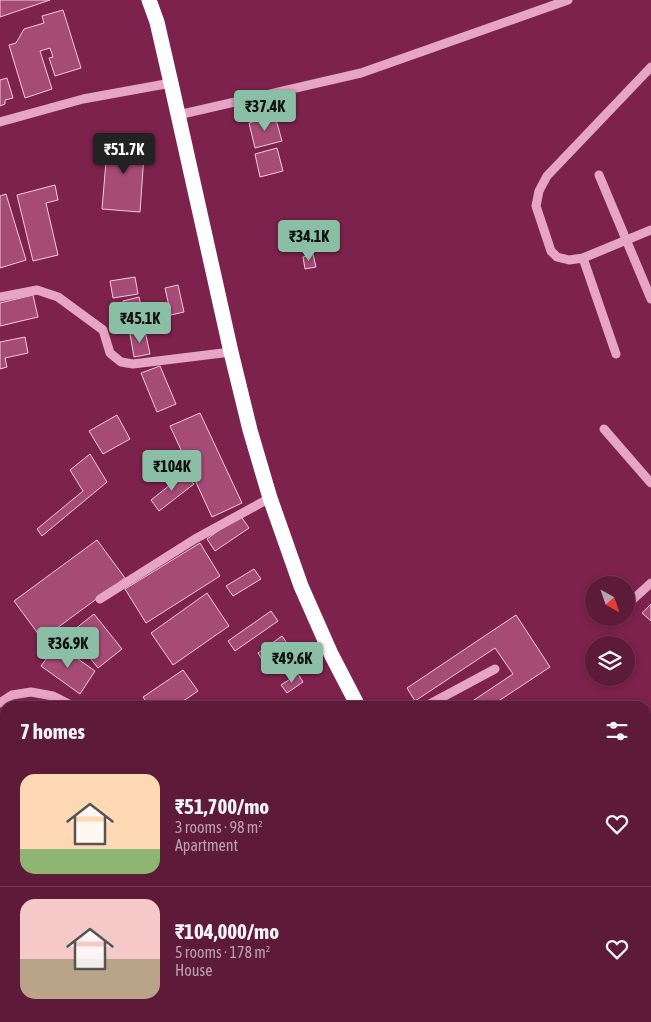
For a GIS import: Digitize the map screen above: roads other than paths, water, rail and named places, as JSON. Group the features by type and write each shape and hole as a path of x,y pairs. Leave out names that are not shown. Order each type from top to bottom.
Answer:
{"highway":[{"path":"149,0 157,22 231,352 250,430 270,498 300,586 331,654 355,701"}],"street":[{"path":"178,115 361,73 568,0"},
{"path":"651,67 547,176 538,191 536,206 551,250 557,258 569,260 583,258 651,230"},
{"path":"0,122 83,98 171,83"},
{"path":"599,175 651,299"},
{"path":"583,258 616,354"},
{"path":"0,297 37,290 58,297 103,330 110,353 121,362 133,364 231,352"},
{"path":"604,429 651,483"},
{"path":"100,599 195,539 270,498"},
{"path":"635,597 651,583"},
{"path":"435,701 495,669"},
{"path":"3,701 12,695 32,692 53,696 63,701"}]}
